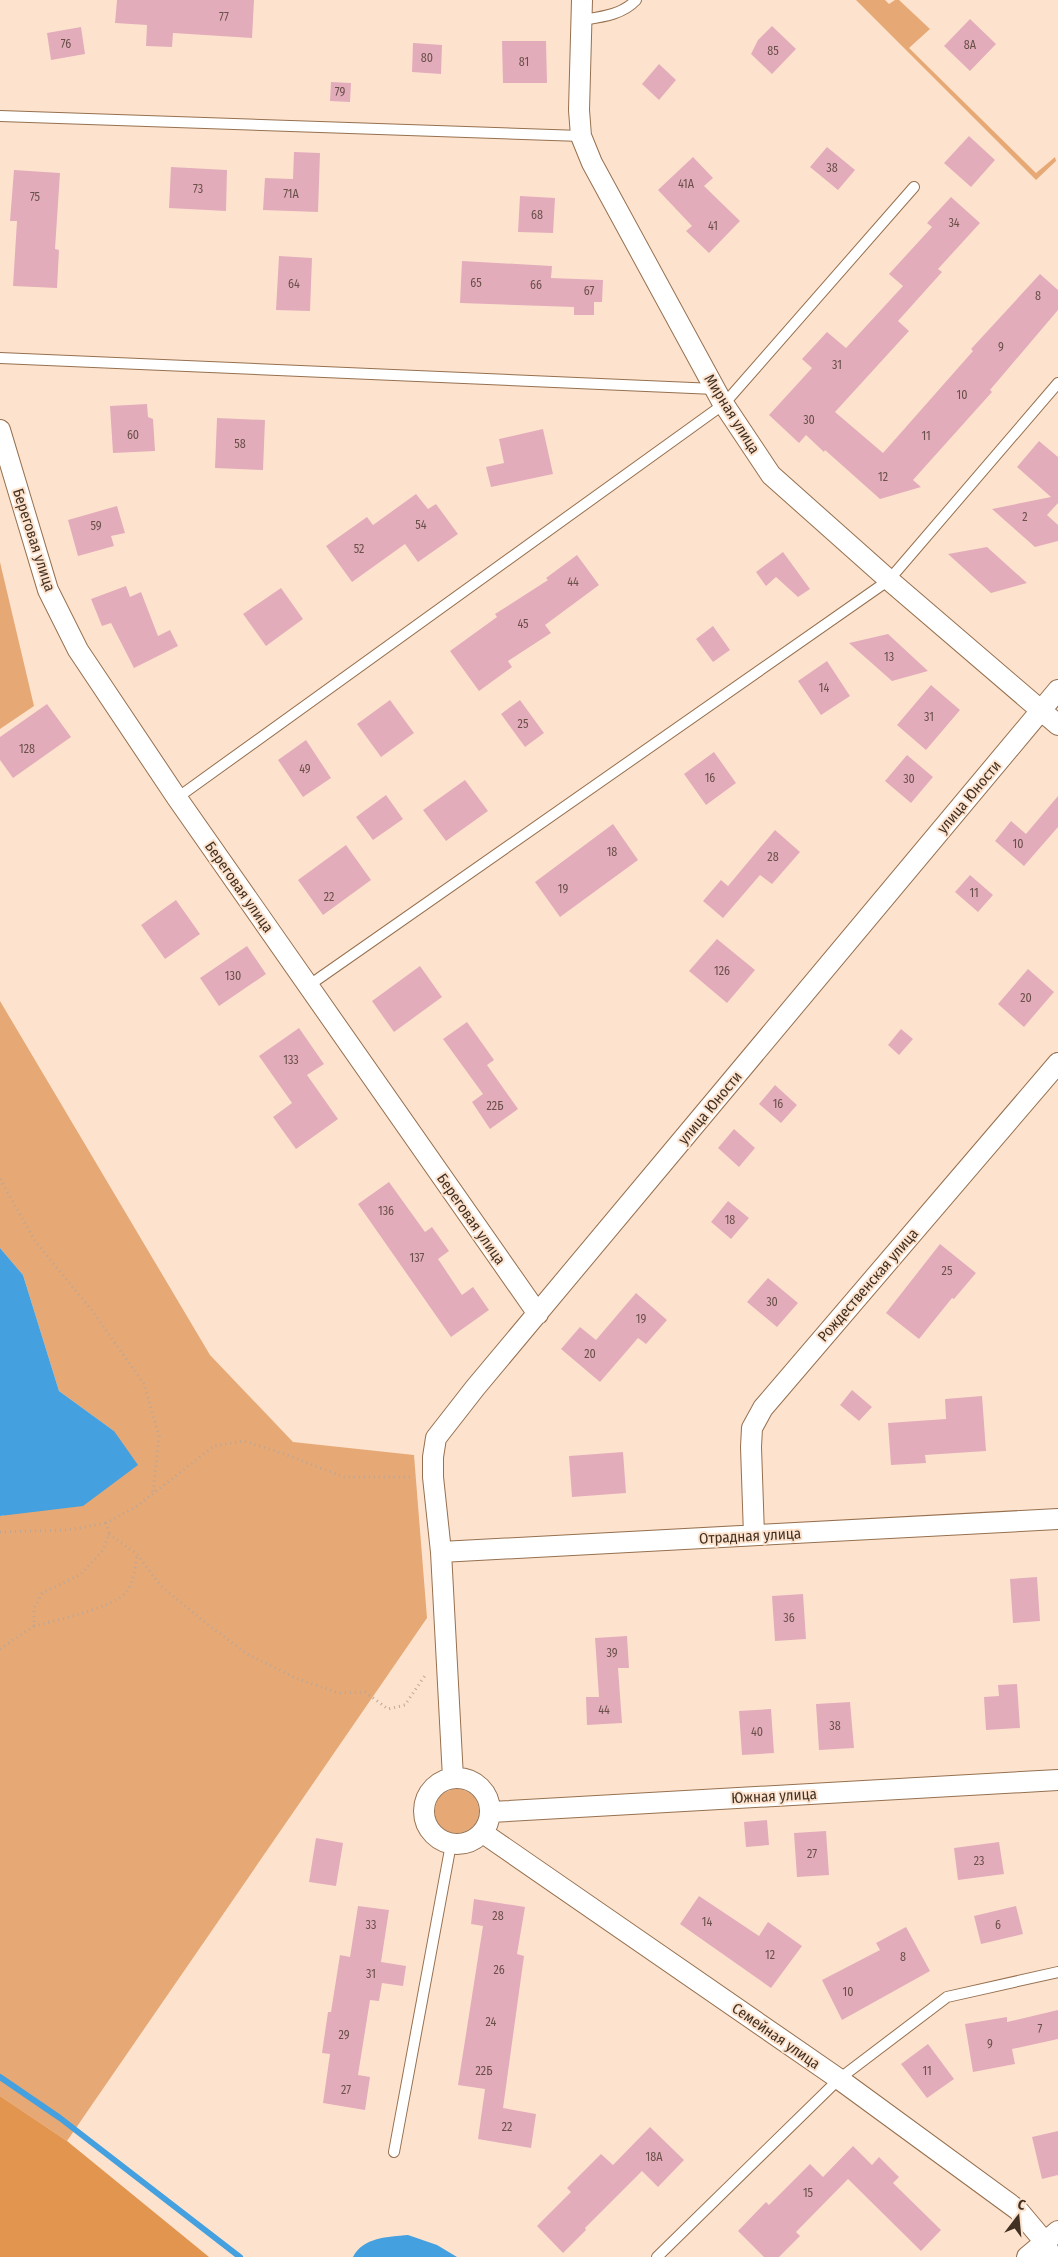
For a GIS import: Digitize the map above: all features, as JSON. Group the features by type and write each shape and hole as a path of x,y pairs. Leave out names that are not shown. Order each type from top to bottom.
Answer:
{"street":[{"name":"Мирная улица","path":"582,10 581,136 592,163 720,397 771,475 1058,726"},
{"name":"Береговая улица","path":"0,430 48,590 78,650 177,798 538,1314"},
{"name":"улица Юности","path":"453,1778 442,1552 433,1477 433,1457 436,1438 446,1423 1058,690"},
{"name":"Рождественская улица","path":"754,1536 752,1428 763,1408 1058,1063"},
{"name":"Отрадная улица","path":"442,1552 1058,1519"},
{"path":"453,1778 465,1779 475,1783 484,1791 489,1801 491,1812 488,1824 474,1841 463,1844 451,1844 432,1834 424,1815 424,1805 428,1794 434,1786 443,1780 453,1778"},
{"name":"Южная улица","path":"491,1812 1058,1780"},
{"name":"Семейная улица","path":"482,1833 839,2079 1018,2210 1051,2243"},
{"path":"1027,2257 1051,2243"}],"lane":[{"path":"582,10 606,16 624,10 636,0"},
{"path":"0,116 581,136"},
{"path":"177,798 720,397 914,187"},
{"path":"0,358 720,397"},
{"path":"308,986 889,580 1058,383"},
{"path":"394,2152 451,1844"},
{"path":"657,2257 839,2079 947,1997 1058,1972"}],"path":[{"path":"0,1179 34,1241 94,1313 144,1384 159,1436 152,1493"},
{"path":"0,1532 67,1530 106,1523 138,1506 152,1493 214,1446 244,1441 344,1477 433,1477"},
{"path":"34,1626 34,1608 42,1593 80,1575 103,1550 109,1534 106,1523"},
{"path":"109,1534 138,1554 161,1586 206,1624 247,1654 298,1679 339,1693 365,1692 388,1709 406,1704 427,1673 446,1661"},
{"path":"0,1649 34,1626 98,1609 127,1593 135,1572 138,1554"}],"shaded area":[{"path":"856,0 885,0 889,4 899,0 930,29 909,48 1036,173 1055,157 1056,161 1036,180"},
{"path":"0,562 34,706 0,729"},
{"path":"0,1001 210,1355 293,1442 414,1455 427,1618 67,2141 0,2096 0,1516 3,1516 114,1431 59,1391 23,1275 0,1248"},
{"path":"457,1789 469,1793 475,1799 479,1811 475,1823 469,1829 457,1833 445,1829 439,1823 435,1811 439,1799 445,1793"},
{"path":"0,2096 67,2141 209,2257 0,2257"}],"water":[{"path":"0,1248 23,1275 59,1391 114,1431 138,1465 83,1506 0,1516"},
{"path":"408,2235 437,2245 457,2257 353,2257 363,2245 377,2239"}],"building":[{"path":"117,0 254,0 252,38 173,33 172,47 146,46 147,25 115,23"},
{"path":"970,19 996,44 970,71 944,46"},
{"path":"772,26 796,49 772,74 751,54 758,40"},
{"path":"81,27 85,54 51,60 47,33"},
{"path":"502,41 546,41 547,83 503,83"},
{"path":"413,43 442,45 441,74 412,72"},
{"path":"659,64 676,80 659,100 642,84"},
{"path":"331,82 351,83 350,102 330,101"},
{"path":"969,136 995,160 971,187 944,163"},
{"path":"827,147 855,170 838,190 810,167"},
{"path":"294,152 320,153 318,212 263,210 265,178 293,179"},
{"path":"693,157 713,178 704,186 740,221 709,253 686,231 692,226 658,190"},
{"path":"171,167 227,170 226,211 169,208"},
{"path":"14,170 60,173 55,249 59,250 57,288 13,286 17,221 10,221"},
{"path":"520,196 555,198 553,233 518,232"},
{"path":"951,197 980,223 938,269 942,272 898,321 909,331 835,412 883,453 973,351 971,349 1040,274 1058,290 1058,310 990,390 992,392 913,480 921,487 880,499 806,435 799,443 769,415 812,368 802,359 827,332 846,348 903,286 889,274 932,227 927,223"},
{"path":"279,256 312,258 310,311 276,310"},
{"path":"462,261 552,266 551,278 603,280 602,302 594,302 594,315 574,315 574,307 460,303"},
{"path":"147,404 148,417 153,419 155,451 113,453 110,406"},
{"path":"217,418 265,420 263,470 215,468"},
{"path":"543,429 553,474 491,487 486,467 504,463 499,439"},
{"path":"1039,441 1058,457 1058,503 1047,515 1058,525 1058,541 1035,547 992,509 1051,497 1017,467"},
{"path":"416,494 428,509 436,504 458,534 418,562 405,544 352,582 326,546 367,517 373,525"},
{"path":"117,506 125,533 111,536 114,546 78,556 68,520"},
{"path":"987,547 1027,583 991,593 948,554"},
{"path":"783,552 810,589 798,597 776,577 766,586 756,572"},
{"path":"577,555 599,585 545,625 551,633 508,661 512,667 479,691 450,651 497,617 495,614 548,580 546,578"},
{"path":"126,586 130,597 141,592 158,636 170,630 178,646 134,668 111,623 102,626 91,599"},
{"path":"281,588 303,619 266,646 243,614"},
{"path":"713,626 730,650 713,662 696,639"},
{"path":"888,634 928,671 892,681 849,643"},
{"path":"827,661 850,696 821,715 798,681"},
{"path":"931,685 960,710 926,750 897,725"},
{"path":"390,700 414,733 381,757 357,724"},
{"path":"520,700 544,733 525,747 501,714"},
{"path":"47,704 71,737 13,778 0,760 0,737"},
{"path":"306,740 331,778 303,797 278,760"},
{"path":"714,752 736,783 706,805 684,774"},
{"path":"907,755 933,777 911,803 885,781"},
{"path":"465,780 488,811 446,841 423,810"},
{"path":"386,795 403,819 373,840 356,817"},
{"path":"1058,796 1058,827 1024,866 995,841 1011,821 1026,834"},
{"path":"613,824 638,860 560,917 535,882"},
{"path":"775,830 800,852 772,884 760,875 723,918 703,901 721,880 728,886"},
{"path":"346,845 371,880 323,915 298,880"},
{"path":"970,875 993,895 978,912 955,892"},
{"path":"176,900 200,934 165,959 141,925"},
{"path":"717,939 755,970 727,1003 689,971"},
{"path":"247,946 266,974 219,1006 200,978"},
{"path":"420,966 442,997 394,1032 372,1001"},
{"path":"1028,969 1054,992 1024,1027 998,1004"},
{"path":"467,1022 494,1060 487,1065 518,1109 490,1129 472,1102 483,1094 443,1039"},
{"path":"299,1028 324,1064 307,1075 338,1119 296,1149 273,1117 292,1103 259,1056"},
{"path":"901,1029 913,1039 899,1055 888,1045"},
{"path":"775,1085 797,1105 781,1123 759,1104"},
{"path":"734,1129 755,1148 739,1167 718,1148"},
{"path":"389,1182 425,1232 432,1227 449,1251 438,1259 462,1295 473,1287 489,1310 451,1337 358,1204"},
{"path":"728,1201 749,1218 731,1239 711,1222"},
{"path":"940,1244 976,1273 954,1299 952,1298 919,1339 886,1313"},
{"path":"768,1278 798,1303 777,1327 747,1302"},
{"path":"636,1293 667,1320 646,1344 638,1338 600,1382 561,1349 580,1327 596,1340"},
{"path":"852,1390 872,1407 859,1421 840,1405"},
{"path":"982,1396 986,1451 925,1455 926,1463 891,1465 888,1423 946,1419 945,1399"},
{"path":"623,1452 626,1493 572,1497 569,1456"},
{"path":"1037,1577 1040,1621 1013,1623 1010,1579"},
{"path":"803,1594 806,1639 775,1641 772,1596"},
{"path":"627,1636 629,1668 618,1668 622,1723 587,1725 586,1697 599,1697 595,1638"},
{"path":"1017,1684 1020,1728 986,1730 984,1697 999,1696 998,1685"},
{"path":"850,1702 854,1748 819,1750 816,1704"},
{"path":"771,1709 774,1753 742,1755 739,1711"},
{"path":"767,1820 769,1845 746,1847 744,1822"},
{"path":"826,1831 829,1875 797,1877 794,1833"},
{"path":"316,1838 343,1843 336,1886 309,1882"},
{"path":"999,1842 1004,1874 958,1880 954,1848"},
{"path":"699,1896 759,1936 768,1922 802,1946 771,1988 680,1924"},
{"path":"474,1899 525,1907 517,1954 524,1956 503,2108 536,2114 531,2148 478,2139 485,2089 458,2085 483,1926 471,1924"},
{"path":"358,1906 389,1910 381,1962 406,1966 403,1986 382,1983 379,2001 370,2000 358,2075 370,2077 365,2110 323,2103 330,2054 322,2053 328,2012 331,2012 340,1955 350,1957"},
{"path":"1016,1906 1023,1934 981,1944 974,1916"},
{"path":"906,1927 930,1971 842,2020 822,1980 880,1950 876,1943"},
{"path":"1058,2010 1058,2039 1012,2049 1015,2064 973,2072 965,2024 1007,2017 1007,2022"},
{"path":"928,2044 954,2079 927,2098 901,2064"},
{"path":"650,2127 684,2160 658,2187 642,2171 585,2228 586,2230 563,2253 537,2226 571,2192 567,2188 601,2154 613,2165"},
{"path":"1058,2131 1058,2175 1042,2179 1032,2137"},
{"path":"853,2146 872,2165 879,2157 899,2177 893,2183 941,2230 921,2251 848,2179 796,2232 800,2236 779,2257 764,2257 738,2231 766,2202 769,2205 810,2164 823,2177"}],"waterway":[{"path":"0,2077 60,2118 240,2257"}]}
